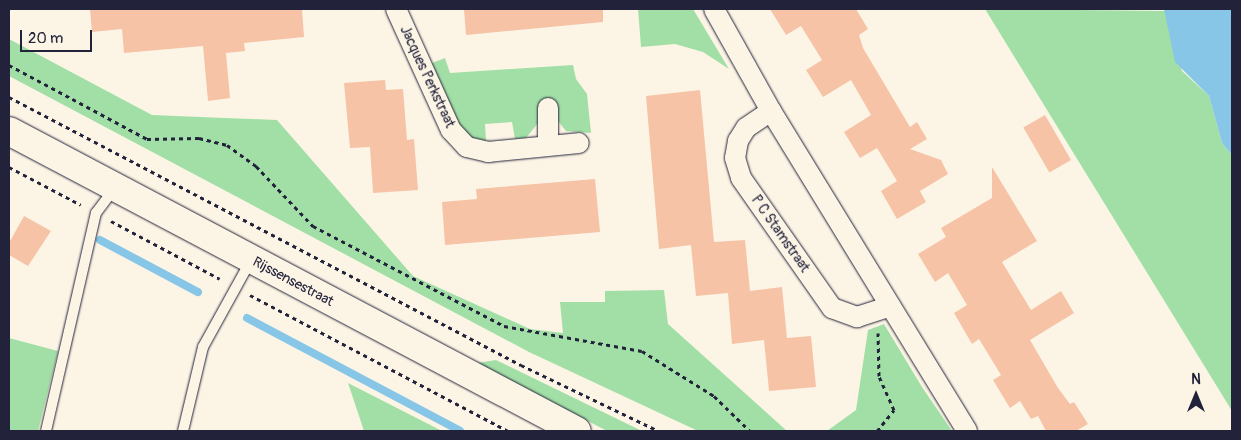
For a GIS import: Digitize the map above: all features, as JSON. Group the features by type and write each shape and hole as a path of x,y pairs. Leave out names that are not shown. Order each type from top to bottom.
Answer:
{"main road":[{"name":"Rijssensestraat","path":"9,131 577,431"}],"street":[{"name":"Jacques Perkstraat","path":"396,9 460,142 488,152 578,143"},
{"path":"714,9 882,310 967,431"},
{"path":"548,108 548,145"},
{"name":"P C Stamstraat","path":"771,111 746,128 738,141 737,171 832,308 849,317 882,310"}],"lane":[{"path":"46,431 96,213 115,187"},
{"path":"183,431 203,346 252,260"}],"path":[{"path":"9,65 147,138 199,138 227,145 256,166 313,226 504,326 642,351 714,396 750,431"},
{"path":"9,97 268,232 659,431"},
{"path":"9,167 508,431"},
{"path":"877,431 894,410 879,376 882,310"}],"green space":[{"path":"638,9 693,9 729,69 703,52 675,44 641,47"},
{"path":"985,9 1166,11 1182,71 1209,96 1222,143 1232,155 1232,411"},
{"path":"9,39 152,115 277,120 413,276 530,329 563,333 560,302 605,302 605,291 664,290 668,324 787,431 698,431 529,352 9,76"},
{"path":"445,58 450,73 573,65 576,79 587,94 591,133 566,131 558,121 556,105 538,104 538,123 526,138 515,139 512,122 485,124 486,142 475,141 461,128 432,63"},
{"path":"884,324 922,387 952,431 827,431 856,410 868,330"},
{"path":"9,338 58,351 38,431 9,431"},
{"path":"496,360 642,431 607,431 477,363"},
{"path":"348,383 442,431 364,431"}],"water":[{"path":"1164,9 1232,9 1232,155 1222,143 1209,96 1175,62"}],"building":[{"path":"90,9 302,9 304,37 244,43 245,51 226,53 230,98 208,101 203,46 124,53 122,29 92,32"},
{"path":"464,9 603,9 603,22 466,35"},
{"path":"770,9 856,9 868,29 859,35 863,48 910,127 917,122 927,139 910,149 941,160 948,174 920,191 926,202 897,219 881,191 897,181 877,148 860,158 844,132 871,115 851,80 823,97 806,70 822,60 801,26 786,35"},
{"path":"385,80 386,90 403,89 407,140 414,139 418,190 373,193 370,147 350,148 344,83"},
{"path":"700,90 714,242 745,240 750,291 782,287 787,338 811,336 816,387 769,391 764,340 732,344 728,293 696,296 691,245 659,249 646,96"},
{"path":"1045,115 1071,160 1049,173 1023,128"},
{"path":"992,167 1037,241 1002,262 1031,310 1061,291 1074,313 1030,340 1058,388 1070,404 1074,402 1088,424 1076,431 1046,431 1038,416 1031,419 1020,401 1010,408 993,380 1001,375 979,339 972,344 954,313 967,305 948,273 935,282 918,254 946,237 941,228 992,198"},
{"path":"595,179 600,232 445,245 442,202 477,199 476,189"},
{"path":"24,216 51,231 28,266 9,255 9,243"}],"waterway":[{"path":"100,240 198,292"},
{"path":"247,318 460,431"}]}
